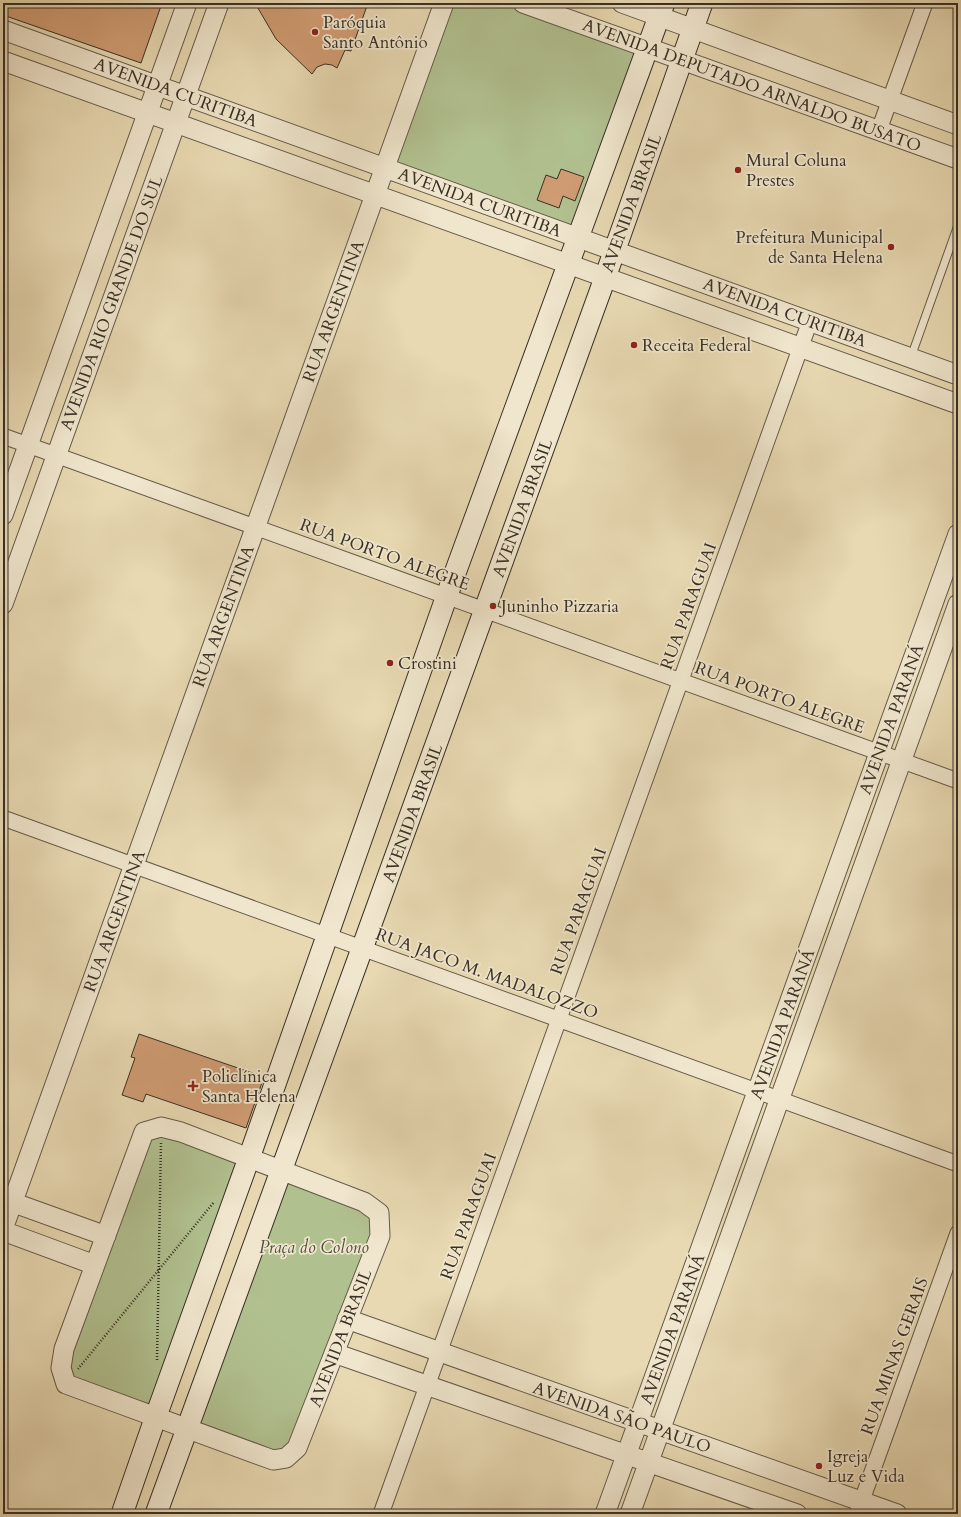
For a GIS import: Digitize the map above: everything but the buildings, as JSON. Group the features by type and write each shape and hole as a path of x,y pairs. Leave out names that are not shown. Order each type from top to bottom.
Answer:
{"main road":[{"name":"AVENIDA BRASIL","path":"156,1514 615,251 702,3"},
{"path":"122,1514 328,936 447,596 662,10"}],"street":[{"name":"AVENIDA RIO GRANDE DO SUL","path":"3,515 188,3"},
{"name":"AVENIDA RIO GRANDE DO SUL","path":"3,604 219,3"},
{"name":"RUA ARGENTINA","path":"3,1230 8,1200 134,866 444,3"},
{"name":"AVENIDA DEPUTADO ARNALDO BUSATO","path":"523,3 958,159"},
{"name":"AVENIDA DEPUTADO ARNALDO BUSATO","path":"622,3 662,10 693,29 958,125"},
{"path":"879,130 925,3"},
{"name":"AVENIDA CURITIBA","path":"3,30 958,374"},
{"name":"AVENIDA CURITIBA","path":"3,62 958,404"},
{"name":"RUA PARAGUAI","path":"381,1514 810,321"},
{"name":"RUA PORTO ALEGRE","path":"3,436 958,781"},
{"name":"AVENIDA PARANÁ","path":"605,1514 957,539"},
{"name":"AVENIDA PARANÁ","path":"630,1514 958,604"},
{"name":"RUA JACO M. MADALOZZO","path":"3,818 958,1164"},
{"path":"66,1384 61,1368 64,1349 144,1132 161,1127"},
{"name":"AVENIDA BRASIL","path":"66,1384 273,1460 286,1458 297,1448 380,1236 378,1213 364,1202 181,1132 161,1127"},
{"path":"8,1200 106,1236"},
{"path":"3,1230 95,1265"},
{"name":"RUA MINAS GERAIS","path":"859,1508 958,1233"},
{"name":"AVENIDA SÃO PAULO","path":"347,1319 660,1430 859,1508 897,1514"},
{"name":"AVENIDA SÃO PAULO","path":"334,1353 797,1514"}],"lane":[{"path":"910,357 958,225"}],"path":[{"path":"157,1362 161,1127"},
{"path":"66,1384 216,1199"}],"green space":[{"path":"449,3 506,3 641,53 577,233 391,165"},
{"name":"Praça do Colono","path":"158,1133 243,1161 153,1409 73,1381 68,1351 147,1138"},
{"name":"Praça do Colono","path":"284,1177 362,1207 374,1217 375,1235 293,1445 273,1454 194,1425"}],"place":[{"name":"Paróquia Santo Antônio","path":"315,32"},
{"name":"Mural Coluna Prestes","path":"738,170"},
{"name":"Prefeitura Municipal de Santa Helena","path":"891,247"},
{"name":"Receita Federal","path":"634,345"},
{"name":"Juninho Pizzaria","path":"493,606"},
{"name":"Crostini","path":"390,663"},
{"name":"Policlínica Santa Helena","path":"193,1086"},
{"name":"Igreja Luz e Vida","path":"819,1466"}]}
